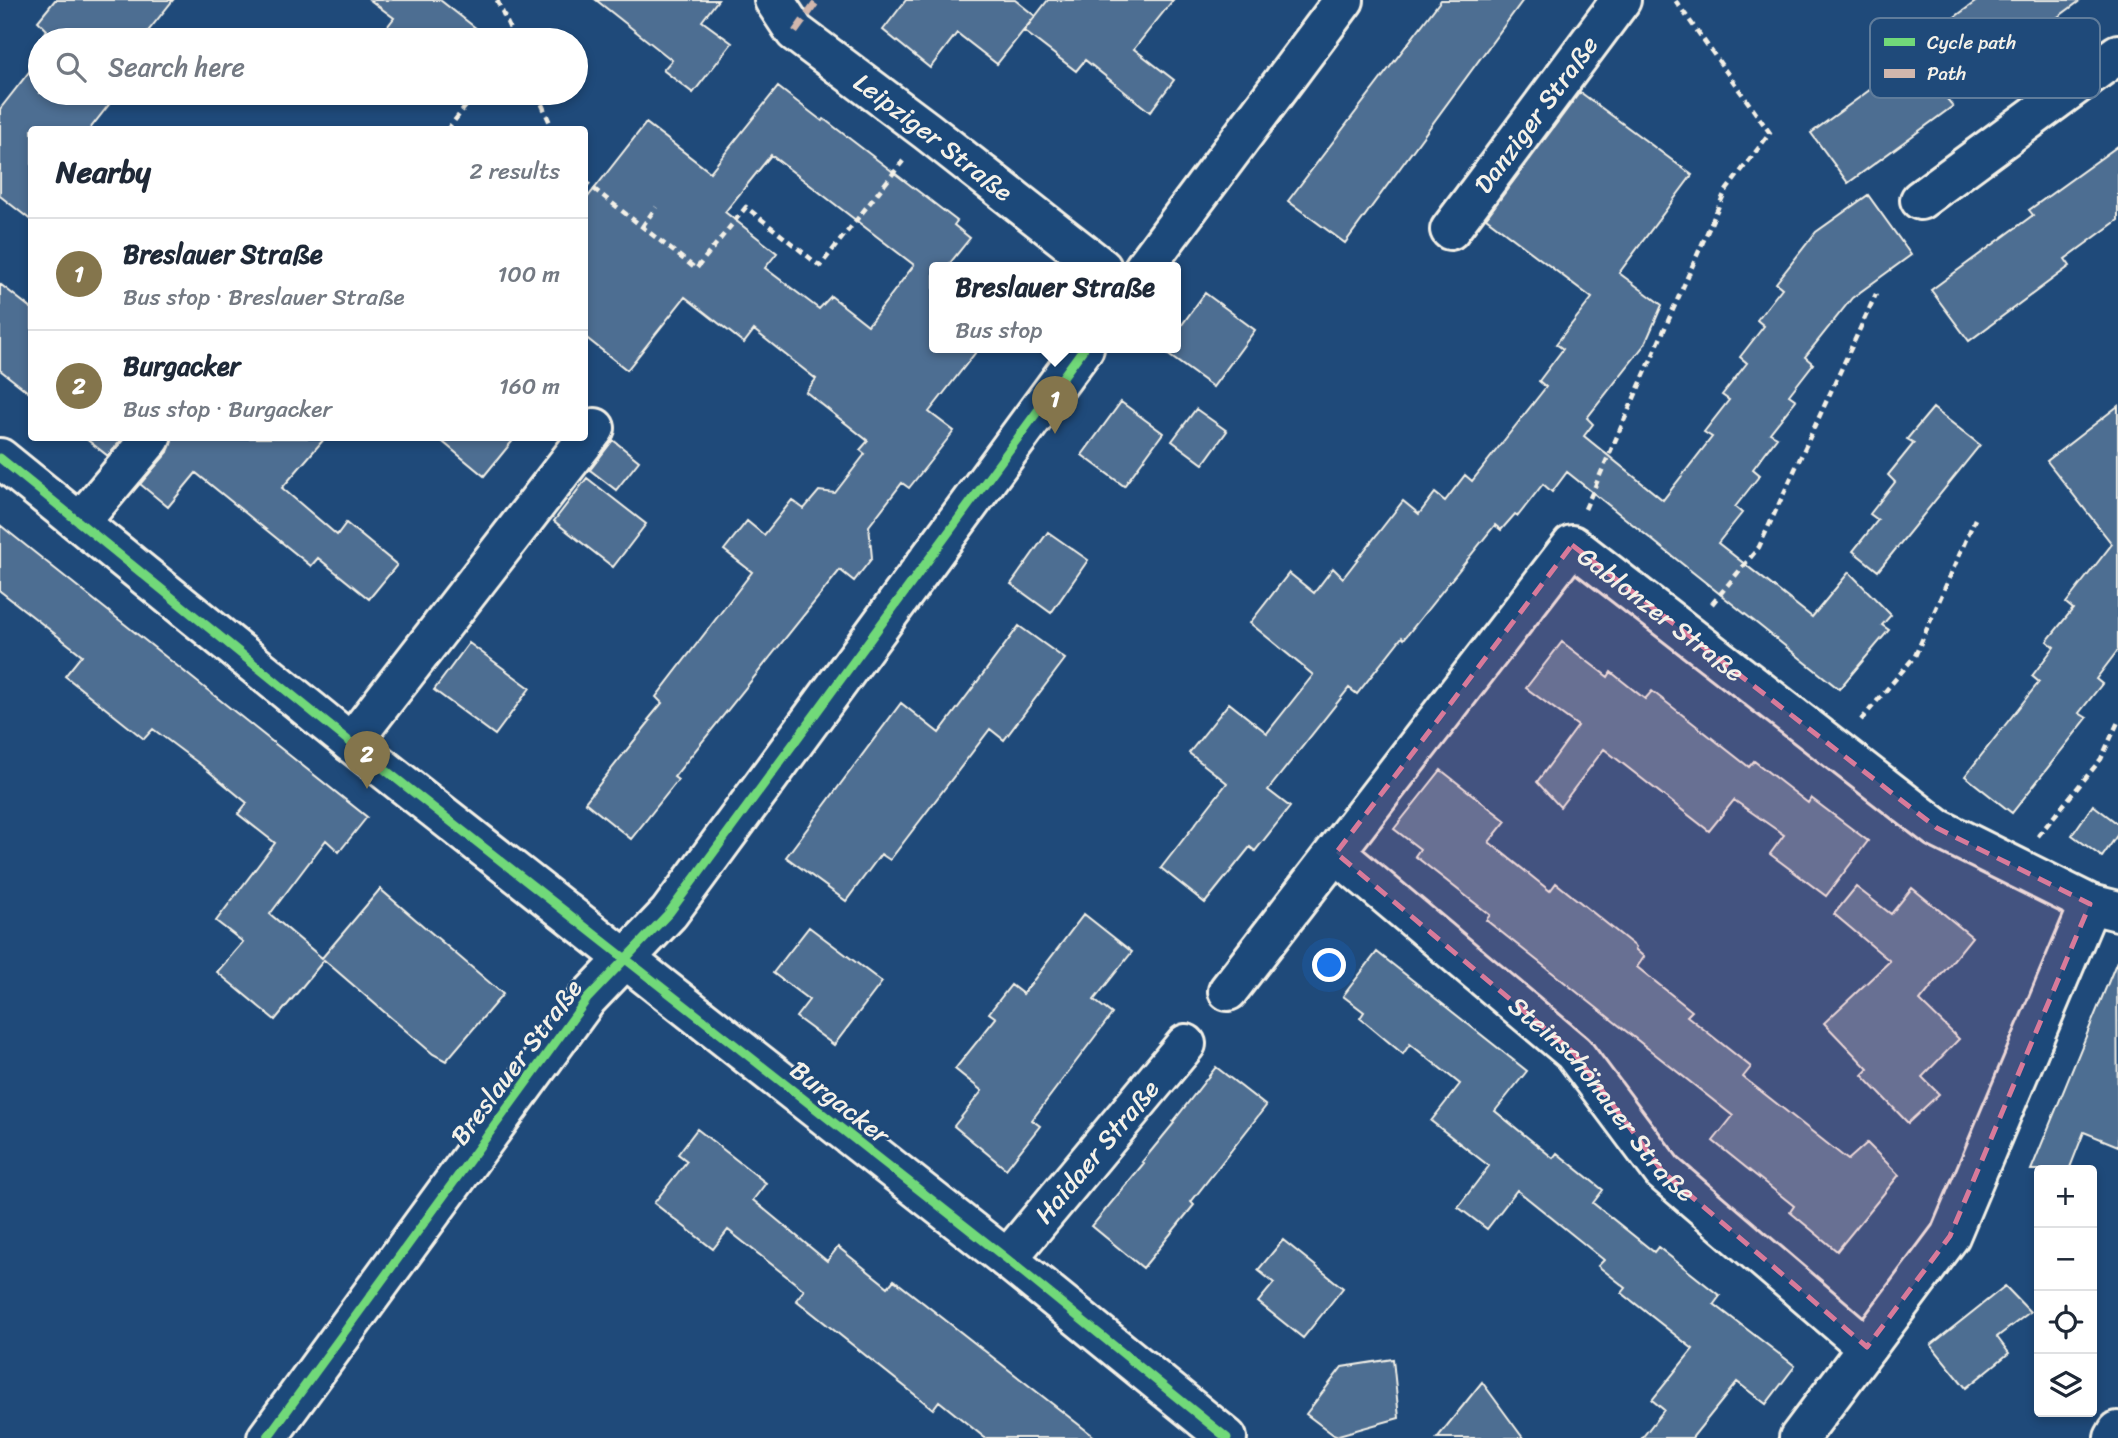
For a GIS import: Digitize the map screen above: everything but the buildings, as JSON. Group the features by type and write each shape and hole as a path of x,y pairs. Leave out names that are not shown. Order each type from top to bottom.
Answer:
{"street":[{"name":"Leipziger Straße","path":"774,0 795,32 1094,262"},
{"path":"1148,262 1343,0"},
{"name":"Danziger Straße","path":"1450,230 1621,0"},
{"path":"2100,67 2118,54"},
{"path":"1920,200 2058,98"},
{"name":"Breslauer Straße","path":"267,1438 587,999 669,913 1080,353"},
{"path":"588,437 595,428"},
{"path":"81,522 148,441"},
{"path":"351,743 585,441"},
{"name":"Burgacker","path":"0,458 351,743 1007,1259 1227,1438"},
{"name":"Gablonzer Straße","path":"1228,991 1572,545 1937,828 2104,907"},
{"name":"Steinschönauer Straße","path":"1336,853 1574,1053 1663,1172 1867,1348"},
{"path":"1799,1438 1950,1236 2104,907"},
{"name":"Haidaer Straße","path":"1007,1259 1186,1044"},
{"path":"2114,1438 2118,1431"}],"path":[{"path":"497,0 509,28"},
{"path":"1572,545 1592,489 1725,192 1770,133 1675,0"},
{"path":"450,126 467,105"},
{"path":"542,105 551,126"},
{"path":"588,184 696,269 746,207 820,266 927,131"},
{"path":"642,227 656,207"},
{"path":"1687,635 1759,547 1875,294"},
{"path":"1836,750 1915,656 1975,519"},
{"path":"2013,866 2101,759 2118,722"}],"highlighted area":[{"path":"1572,545 1937,828 2090,904 1950,1236 1867,1347 1663,1172 1574,1053 1336,853"}],"marked path":[{"path":"795,32 818,0"}],"cycle path":[{"path":"267,1438 587,999 669,913 1080,353"},
{"path":"0,458 351,743 1007,1259 1227,1438"}],"place":[{"name":"Breslauer Straße","path":"1055,434"},
{"name":"Burgacker","path":"367,789"}]}
